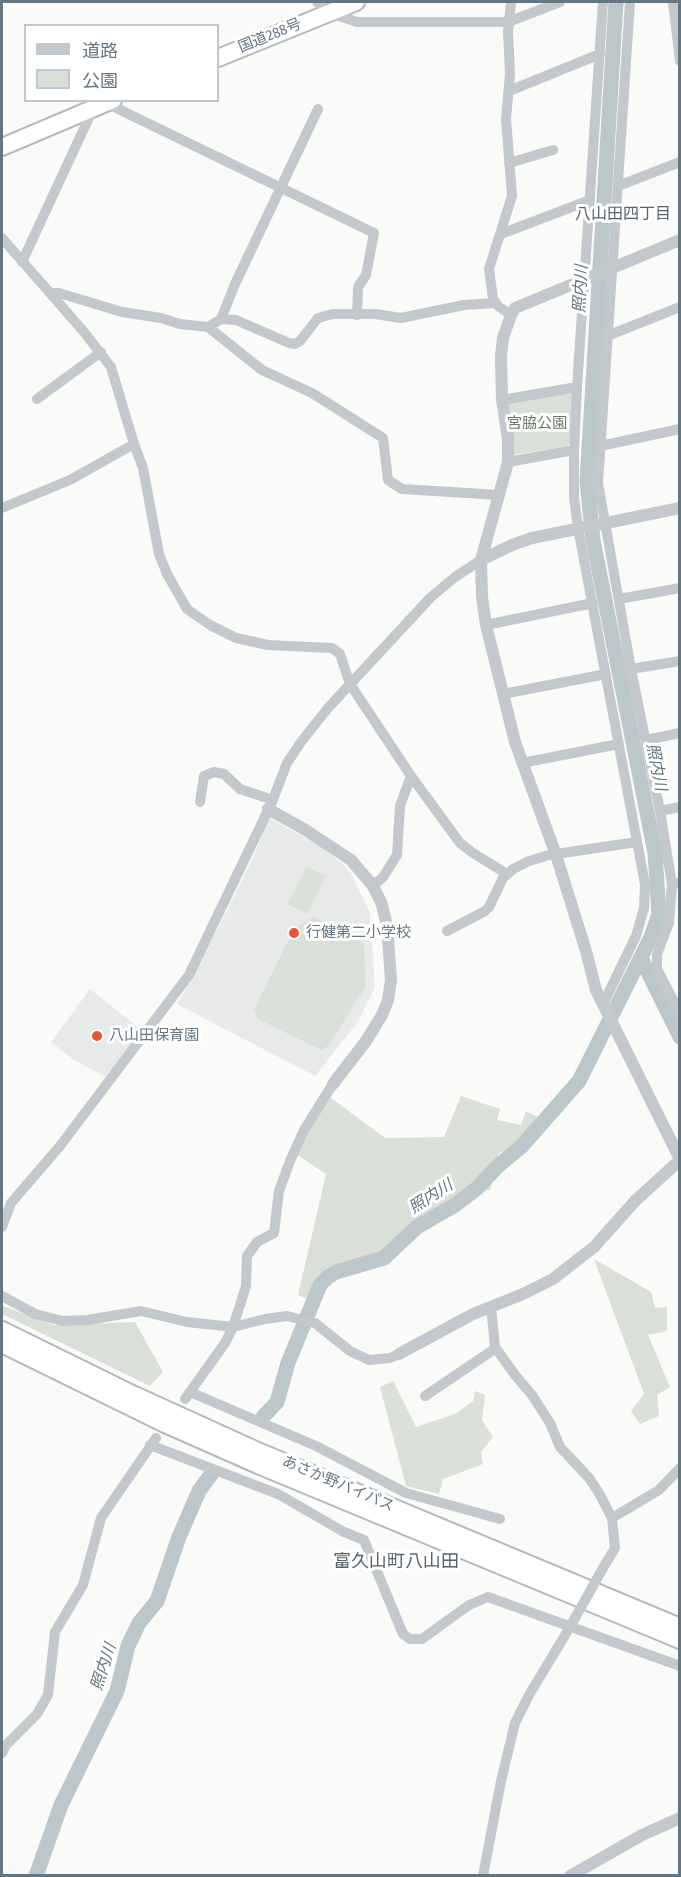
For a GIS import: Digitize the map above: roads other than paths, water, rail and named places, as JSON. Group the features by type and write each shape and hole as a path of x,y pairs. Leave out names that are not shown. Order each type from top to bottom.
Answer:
{"highway":[{"name":"国道288号","path":"219,52 326,6 356,2"},
{"name":"国道288号","path":"219,58 326,6"},
{"path":"2,141 102,103"},
{"path":"2,147 102,103"},
{"name":"あさか野バイパス","path":"2,1330 116,1386 260,1452 680,1627"},
{"name":"あさか野バイパス","path":"2,1344 165,1424 258,1466 680,1640"}],"street":[{"path":"511,2 508,22 509,91 506,119 512,196 489,269 490,288 495,303 511,315"},
{"path":"326,6 357,22 508,22 560,2"},
{"path":"603,2 577,387 574,497 645,884 641,923 631,949 603,1004"},
{"path":"630,2 598,483 631,669 676,884 669,923 657,954 657,969 680,1013"},
{"path":"675,4 680,61"},
{"path":"509,91 600,54"},
{"path":"22,262 102,103 374,233 366,275 358,287 357,315"},
{"path":"208,327 221,319 318,109"},
{"path":"509,163 553,150"},
{"path":"618,186 680,162"},
{"path":"501,234 590,200"},
{"path":"2,238 101,352 111,367 143,468 159,554 166,574 187,609 236,638 268,645 332,648 340,654 350,684 411,776 460,843 507,874"},
{"path":"2,1296 35,1314 63,1320 87,1320 141,1311 187,1322 233,1327 274,1317 299,1318 315,1323 350,1351 369,1360 390,1358 491,1306 539,1287 565,1270 594,1247 635,1201 680,1159 596,990 556,855 522,764 503,694 486,625 482,597 481,560 508,462 508,440 502,399 503,338 515,308 680,240"},
{"path":"50,293 59,293 122,312 161,318 180,324 208,327 262,370 312,393 383,438 388,480 402,489 499,495"},
{"path":"221,319 236,320 295,344 321,316 375,314 401,318 464,305 495,303"},
{"path":"607,336 680,307"},
{"path":"37,399 101,352"},
{"path":"502,399 577,387"},
{"path":"600,446 680,429"},
{"path":"2,508 70,480 134,444"},
{"path":"508,462 574,450"},
{"path":"2,1227 11,1203 60,1146 189,975 210,936 293,752 328,708 431,597 455,577 481,560 512,545 532,538 680,508"},
{"path":"619,599 680,588"},
{"path":"486,625 593,603"},
{"path":"631,669 680,661"},
{"path":"503,694 606,674"},
{"path":"646,740 680,733"},
{"path":"522,764 619,744"},
{"path":"200,802 204,776 214,772 224,774 240,789 270,804 351,860 372,886 381,903 387,925 390,992 382,1015 366,1041 333,1084 304,1130 279,1191 274,1233 257,1242 247,1256 246,1286 233,1327 225,1343 187,1396 316,1446 406,1493 500,1519"},
{"path":"372,886 384,877 397,855 400,806 411,776"},
{"path":"660,811 680,807"},
{"path":"447,932 486,910 500,882 513,868 529,861 556,855 637,842"},
{"path":"483,1875 503,1770 516,1723 529,1695 615,1548 612,1518 599,1493 589,1478 560,1447 550,1423 532,1395 515,1376 496,1348 491,1306"},
{"path":"425,1396 496,1348"},
{"path":"2,1753 6,1745 37,1714 48,1695 55,1632 83,1585 101,1518 153,1441 278,1494 345,1532 364,1540 403,1634 410,1639 423,1639 469,1605 488,1597 680,1666"},
{"path":"612,1518 659,1490 673,1478 680,1468"},
{"path":"570,1875 642,1835 680,1818"}],"waterway":[{"name":"照内川","path":"263,1417 277,1402 288,1363 320,1285 336,1272 384,1258 417,1227 455,1205 476,1189 499,1165 521,1147 579,1081 651,937 659,914 655,853 593,540 587,482 616,2"},
{"path":"641,958 680,1037"},
{"name":"照内川","path":"36,1876 61,1805 117,1691 128,1646 139,1623 157,1601 179,1537 199,1491 212,1473"}],"place":[{"name":"行健第二小学校","path":"294,933"},
{"name":"八山田保育園","path":"97,1036"}],"district":[{"name":"八山田四丁目","path":"623,215"},
{"name":"富久山町八山田","path":"396,1562"}],"park label":[{"name":"宮脇公園","path":"537,424"}]}
